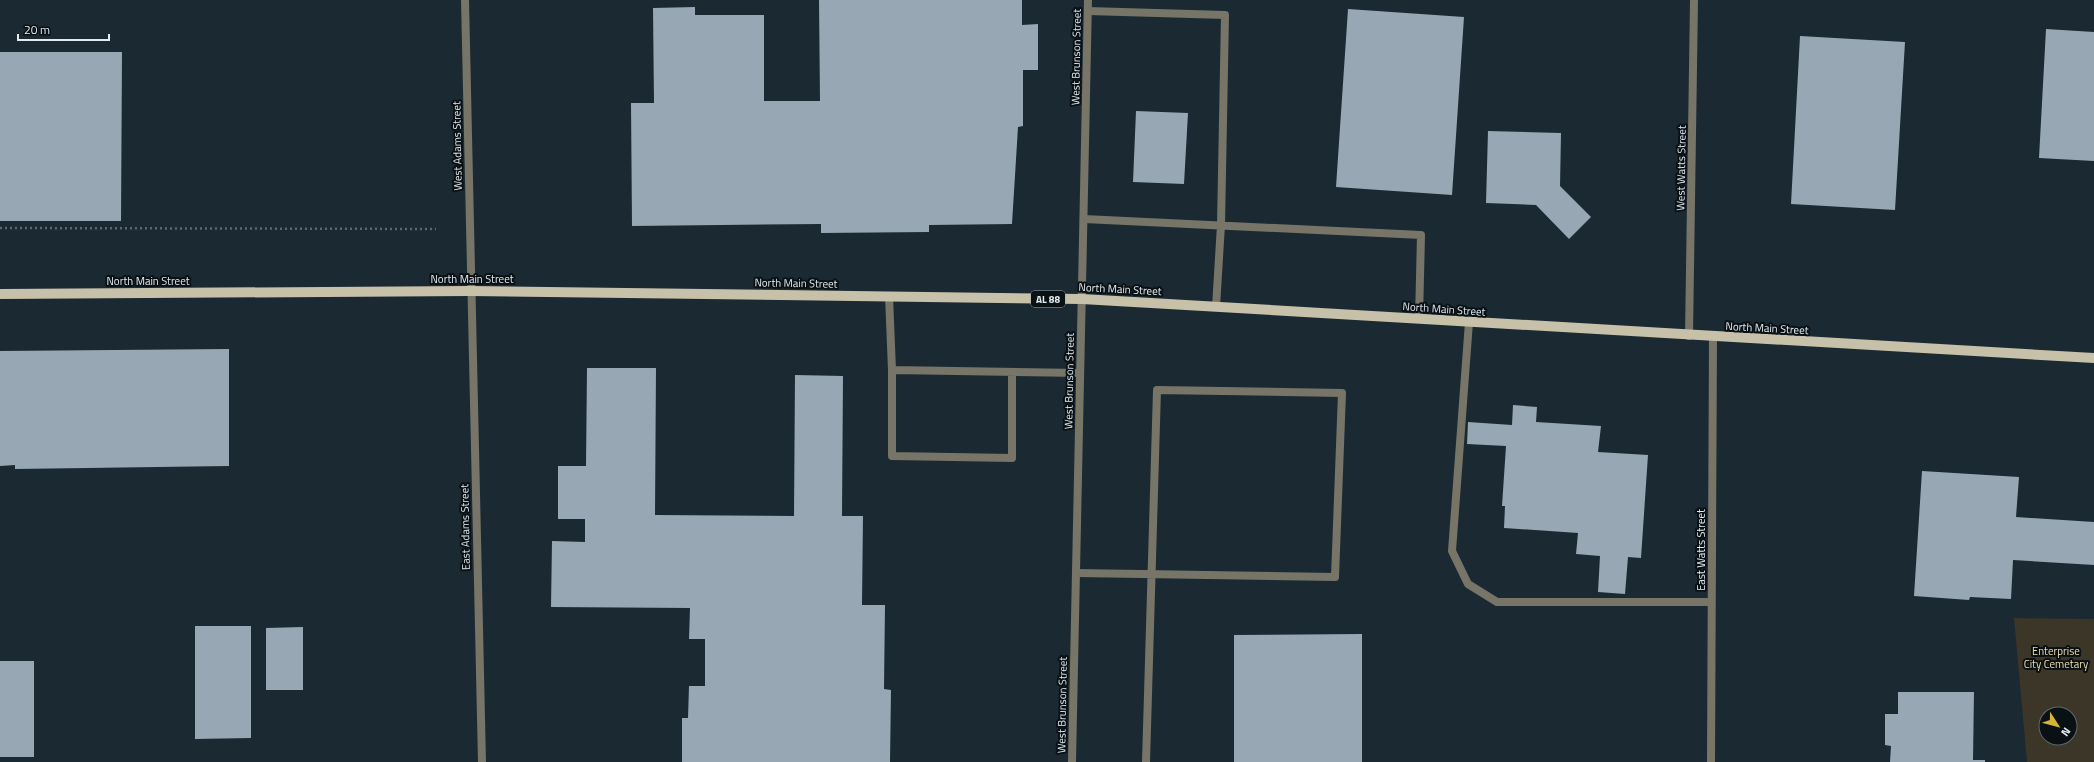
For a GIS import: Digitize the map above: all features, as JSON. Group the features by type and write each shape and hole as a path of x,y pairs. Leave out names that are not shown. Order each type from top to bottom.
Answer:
{"main road":[{"name":"North Main Street","path":"0,294 470,291 1082,299 1689,336 2094,358"}],"street":[{"name":"West Adams Street","path":"465,0 470,291"},
{"name":"West Brunson Street","path":"1072,762 1088,0"},
{"name":"West Watts Street","path":"1689,336 1694,0"},
{"path":"1088,11 1224,14 1221,225 1216,307"},
{"path":"1084,219 1421,235 1419,319"},
{"name":"East Adams Street","path":"470,291 482,762"},
{"path":"889,296 892,370 892,456 1012,458 1012,372"},
{"path":"1470,322 1452,551 1468,584 1497,602 1711,602"},
{"name":"East Watts Street","path":"1710,762 1713,337"},
{"path":"892,370 1080,373"},
{"path":"1076,573 1152,574 1335,577 1342,393 1157,390 1152,574 1146,762"}],"path":[{"path":"0,228 436,228"}],"green space":[{"name":"Enterprise City Cemetary","path":"2014,618 2094,619 2094,762 2027,762"}],"building":[{"path":"819,0 1022,0 1022,25 1038,24 1038,70 1023,70 1023,126 1018,127 1012,224 929,225 929,232 821,233 821,224 632,226 631,103 654,103 653,8 695,7 695,15 764,15 764,101 820,101"},
{"path":"1348,9 1464,17 1452,195 1336,187"},
{"path":"2046,29 2094,32 2094,161 2039,158"},
{"path":"1800,36 1905,42 1895,210 1791,204"},
{"path":"0,52 122,52 121,221 0,221"},
{"path":"1136,111 1188,113 1184,184 1133,182"},
{"path":"1488,131 1561,133 1560,186 1591,217 1569,239 1536,205 1486,203"},
{"path":"229,349 229,466 15,469 15,465 0,466 0,351"},
{"path":"587,368 656,368 655,515 794,516 795,375 843,376 842,516 863,516 862,605 885,605 884,689 891,690 890,762 682,762 682,718 688,718 689,686 705,686 705,639 689,639 690,608 551,607 552,541 585,542 585,519 558,519 558,466 586,466"},
{"path":"1513,405 1537,407 1536,422 1601,426 1598,452 1648,455 1641,558 1628,557 1625,594 1598,592 1600,556 1576,554 1578,533 1504,528 1505,506 1502,506 1506,446 1467,444 1468,422 1512,425"},
{"path":"1922,471 2019,477 2016,517 2094,522 2094,565 2013,560 2011,599 1970,597 1969,600 1914,596"},
{"path":"195,626 251,626 251,738 195,739"},
{"path":"303,627 303,690 266,690 266,628"},
{"path":"1362,634 1362,762 1234,762 1234,635"},
{"path":"0,661 34,661 34,757 0,757"},
{"path":"1898,692 1974,692 1973,760 1985,760 1985,762 1890,762 1891,746 1885,745 1885,714 1898,714"}]}
